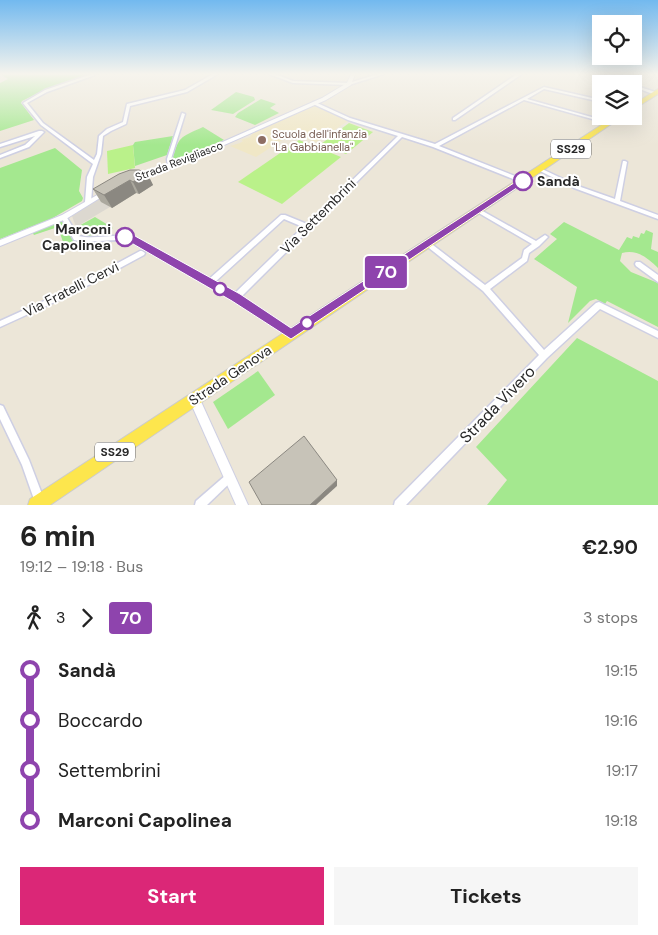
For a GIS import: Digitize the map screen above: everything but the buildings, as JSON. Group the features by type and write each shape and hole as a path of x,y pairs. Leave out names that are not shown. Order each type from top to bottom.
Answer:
{"main road":[{"name":"Strada Genova","path":"38,504 606,125"}],"street":[{"path":"35,98 25,103 42,124 95,163"},
{"path":"88,202 90,177 100,150 101,136 125,123 127,107 131,103 156,98"},
{"name":"Strada Revigliasco","path":"129,181 170,166 326,98"},
{"path":"324,108 323,102 327,98"},
{"path":"454,119 485,98"},
{"path":"435,146 524,99 592,117"},
{"path":"314,103 349,120 435,146 523,181"},
{"path":"170,166 169,158 184,114"},
{"path":"0,146 43,132 27,146 0,157"},
{"name":"Via Settembrini","path":"236,297 401,135"},
{"path":"617,202 625,162"},
{"path":"540,170 576,187 658,217"},
{"path":"0,243 64,217 115,188"},
{"path":"479,211 537,244"},
{"path":"209,282 283,216 308,227"},
{"path":"64,217 76,238 87,241 116,238 131,239 236,297 291,334"},
{"path":"485,289 525,259 526,252 546,237"},
{"path":"427,244 485,289 544,355"},
{"name":"Via Fratelli Cervi","path":"0,324 68,293 142,253"},
{"path":"638,264 658,279"},
{"name":"Strada Vivero","path":"399,505 544,355 599,305 658,335"},
{"path":"194,399 242,505"},
{"name":"Strada Genova","path":"0,409 26,463 38,504"},
{"path":"200,505 229,478"}],"shaded area":[{"path":"313,105 348,121 316,142 293,133 256,157 230,146 240,143 243,141 241,140 250,137 253,133 278,120"},
{"path":"100,198 110,207 76,227 72,216"}],"green space":[{"path":"0,98 29,98 21,103 34,120 0,131"},
{"path":"228,98 254,98 255,100 233,114 211,110"},
{"path":"261,99 276,104 270,108 279,113 255,125 235,117 238,113"},
{"path":"349,123 373,132 346,154 321,144"},
{"path":"203,127 224,140 172,161 176,147 181,139"},
{"path":"173,136 167,155 135,166 133,145 135,142"},
{"path":"299,140 341,157 282,204 238,182"},
{"path":"133,145 135,168 108,174 107,151"},
{"path":"55,148 82,170 79,191 83,198 82,201 51,219 0,239 0,168"},
{"path":"95,217 113,228 103,234 86,236 75,228"},
{"path":"61,220 75,241 85,242 82,248 64,245 58,227 34,235 32,232"},
{"path":"564,222 619,250 627,237 632,239 633,236 639,238 641,233 644,234 646,230 653,233 651,249 658,252 658,268 646,258 633,252 622,253 620,261 631,272 658,283 658,327 607,301 605,304 596,299 590,301 568,323 577,287 534,259 557,239 550,234"},
{"path":"577,338 658,381 658,505 487,505 507,480 476,447"},
{"path":"258,371 275,395 228,429 213,402"}],"bus line":[{"name":"70","path":"125,237 236,297 291,334 523,181"}],"place":[{"name":"Scuola dell'infanzia \"La Gabbianella\"","path":"262,140"},
{"name":"Sandà","path":"523,181"},
{"name":"Marconi Capolinea","path":"125,237"}]}
